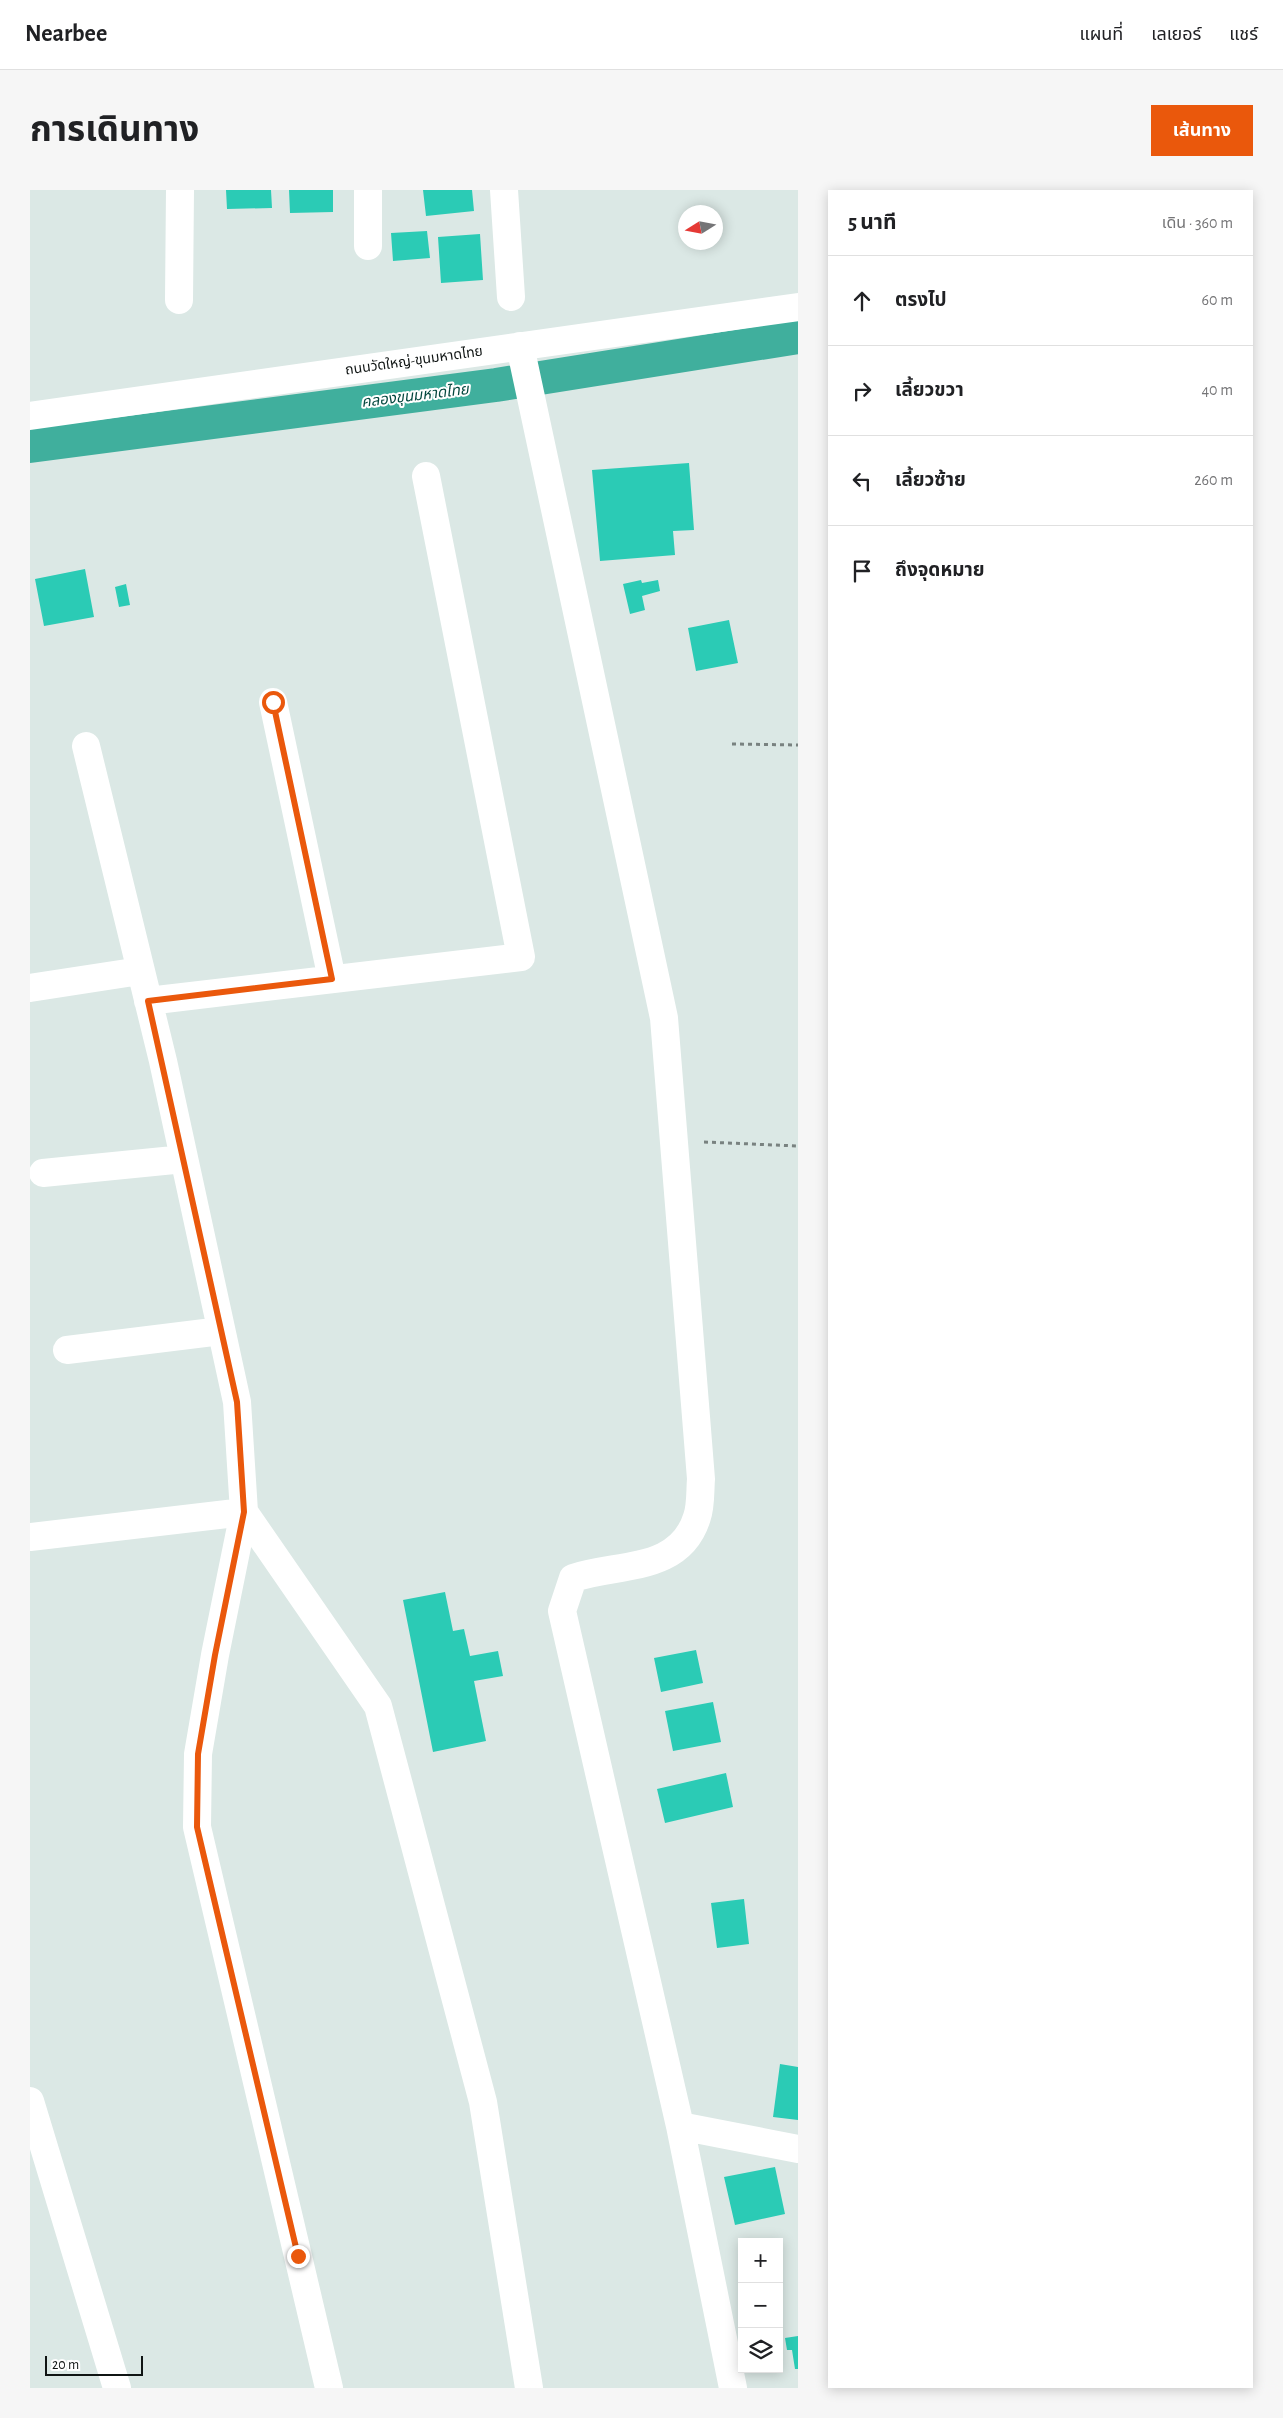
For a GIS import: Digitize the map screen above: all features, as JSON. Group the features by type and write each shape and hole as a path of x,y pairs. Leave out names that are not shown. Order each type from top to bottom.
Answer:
{"street":[{"path":"180,190 180,300"},
{"path":"368,190 368,246"},
{"path":"504,190 511,297"},
{"name":"ถนนวัดใหญ่-ขุนมหาดไทย","path":"30,416 521,352 798,306"},
{"path":"521,352 664,1018 701,1479 697,1517 683,1544 655,1562 594,1572 573,1578 562,1611 680,2126 733,2388"},
{"path":"148,1001 521,957 426,476"},
{"path":"273,702 332,979"},
{"path":"86,746 148,1001 237,1402 244,1512 215,1655 198,1754 197,1827 330,2388"},
{"path":"30,988 140,971"},
{"path":"43,1173 184,1159"},
{"path":"66,1350 221,1331"},
{"path":"30,1537 244,1512"},
{"path":"244,1512 378,1706 483,2102 528,2388"},
{"path":"30,2101 117,2388"},
{"path":"680,2126 798,2149"}],"path":[{"path":"732,744 798,745"},
{"path":"674,1140 798,1146"}],"building":[{"path":"226,190 271,190 272,208 227,209"},
{"path":"289,190 333,190 333,212 290,213"},
{"path":"423,190 472,190 474,211 426,216"},
{"path":"427,231 430,258 393,261 391,233"},
{"path":"480,234 483,280 441,283 438,237"},
{"path":"689,463 694,530 673,531 675,555 600,561 592,470"},
{"path":"85,569 94,617 44,626 35,579"},
{"path":"641,580 642,583 658,580 660,591 642,596 645,610 630,614 623,584"},
{"path":"126,584 130,605 119,607 115,587"},
{"path":"729,620 738,663 696,671 688,628"},
{"path":"445,1592 453,1631 464,1629 470,1656 498,1651 503,1676 474,1681 486,1741 433,1752 403,1600"},
{"path":"696,1650 703,1683 661,1692 654,1658"},
{"path":"713,1702 721,1742 673,1751 665,1711"},
{"path":"726,1773 733,1807 665,1823 657,1789"},
{"path":"744,1899 749,1944 717,1948 711,1903"},
{"path":"780,2064 798,2067 798,2120 773,2117"},
{"path":"775,2167 785,2214 735,2225 724,2177"},
{"path":"798,2336 798,2369 795,2369 792,2350 787,2350 785,2338"}],"waterway":[{"name":"คลองขุนมหาดไทย","path":"30,446 496,385 798,337"}],"route":[{"path":"273,702 332,979 148,1001 163,1061 237,1402 244,1512 215,1655 198,1754 197,1827 298,2256"}]}
